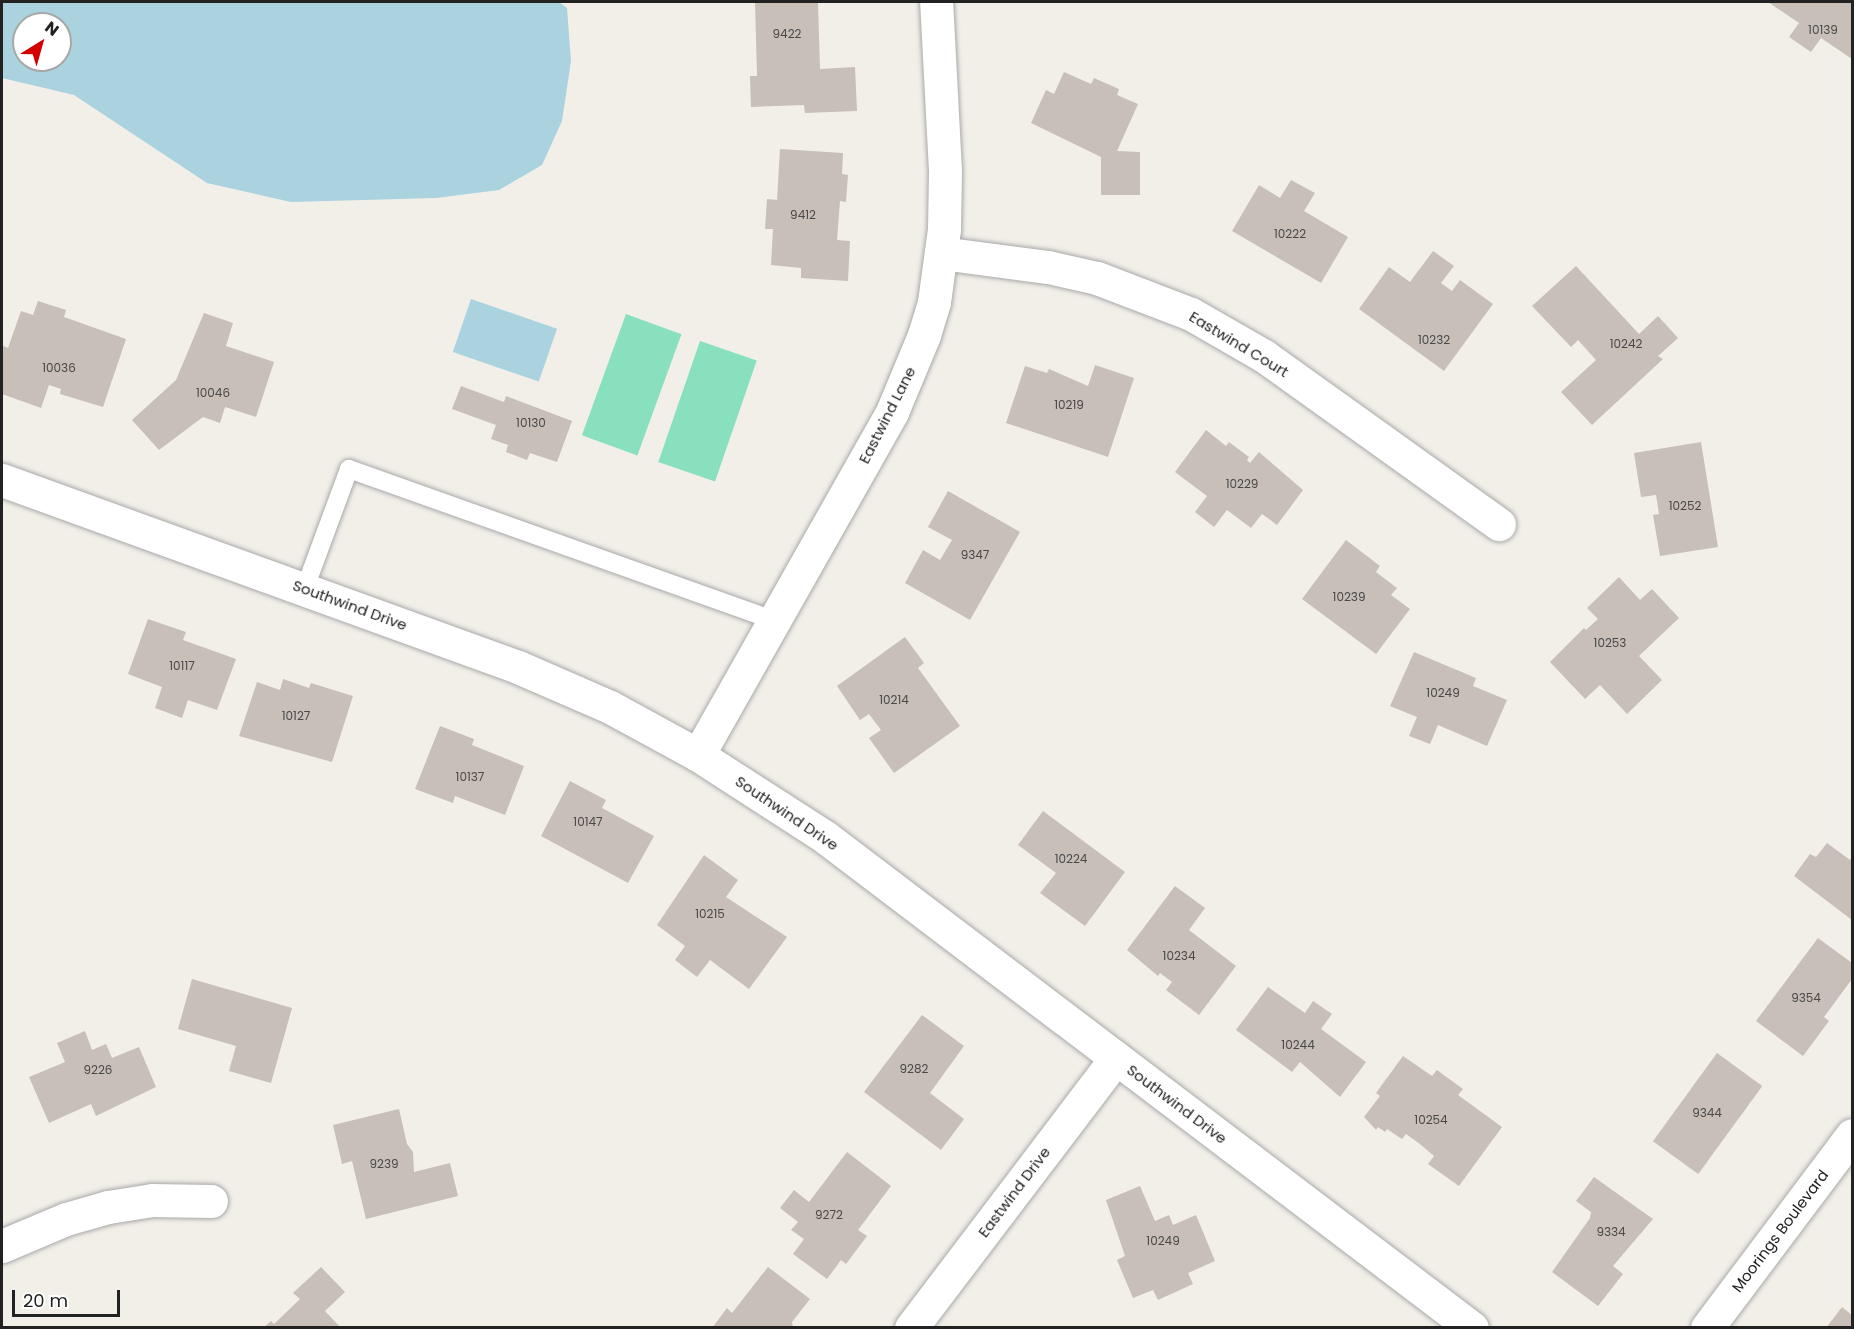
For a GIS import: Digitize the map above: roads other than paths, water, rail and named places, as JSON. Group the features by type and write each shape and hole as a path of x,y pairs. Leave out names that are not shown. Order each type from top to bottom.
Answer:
{"street":[{"name":"Eastwind Lane","path":"698,755 906,382 929,318 941,254 945,171 936,2"},
{"name":"Eastwind Court","path":"941,254 1048,267 1097,278 1191,314 1264,356 1499,524"},
{"name":"Southwind Drive","path":"2,480 305,588 564,687 698,755 825,837 1472,1328"},
{"name":"Eastwind Drive","path":"911,1328 1116,1058"},
{"name":"Moorings Boulevard","path":"1707,1328 1852,1135"},
{"path":"2,1246 66,1219 108,1207 152,1200 211,1202"}],"lane":[{"path":"305,588 349,469 774,620"}],"water":[{"path":"2,2 559,2 567,8 571,61 562,121 542,165 499,190 436,198 291,202 207,183 74,95 2,78"},
{"path":"471,299 557,329 539,382 453,352"}]}
